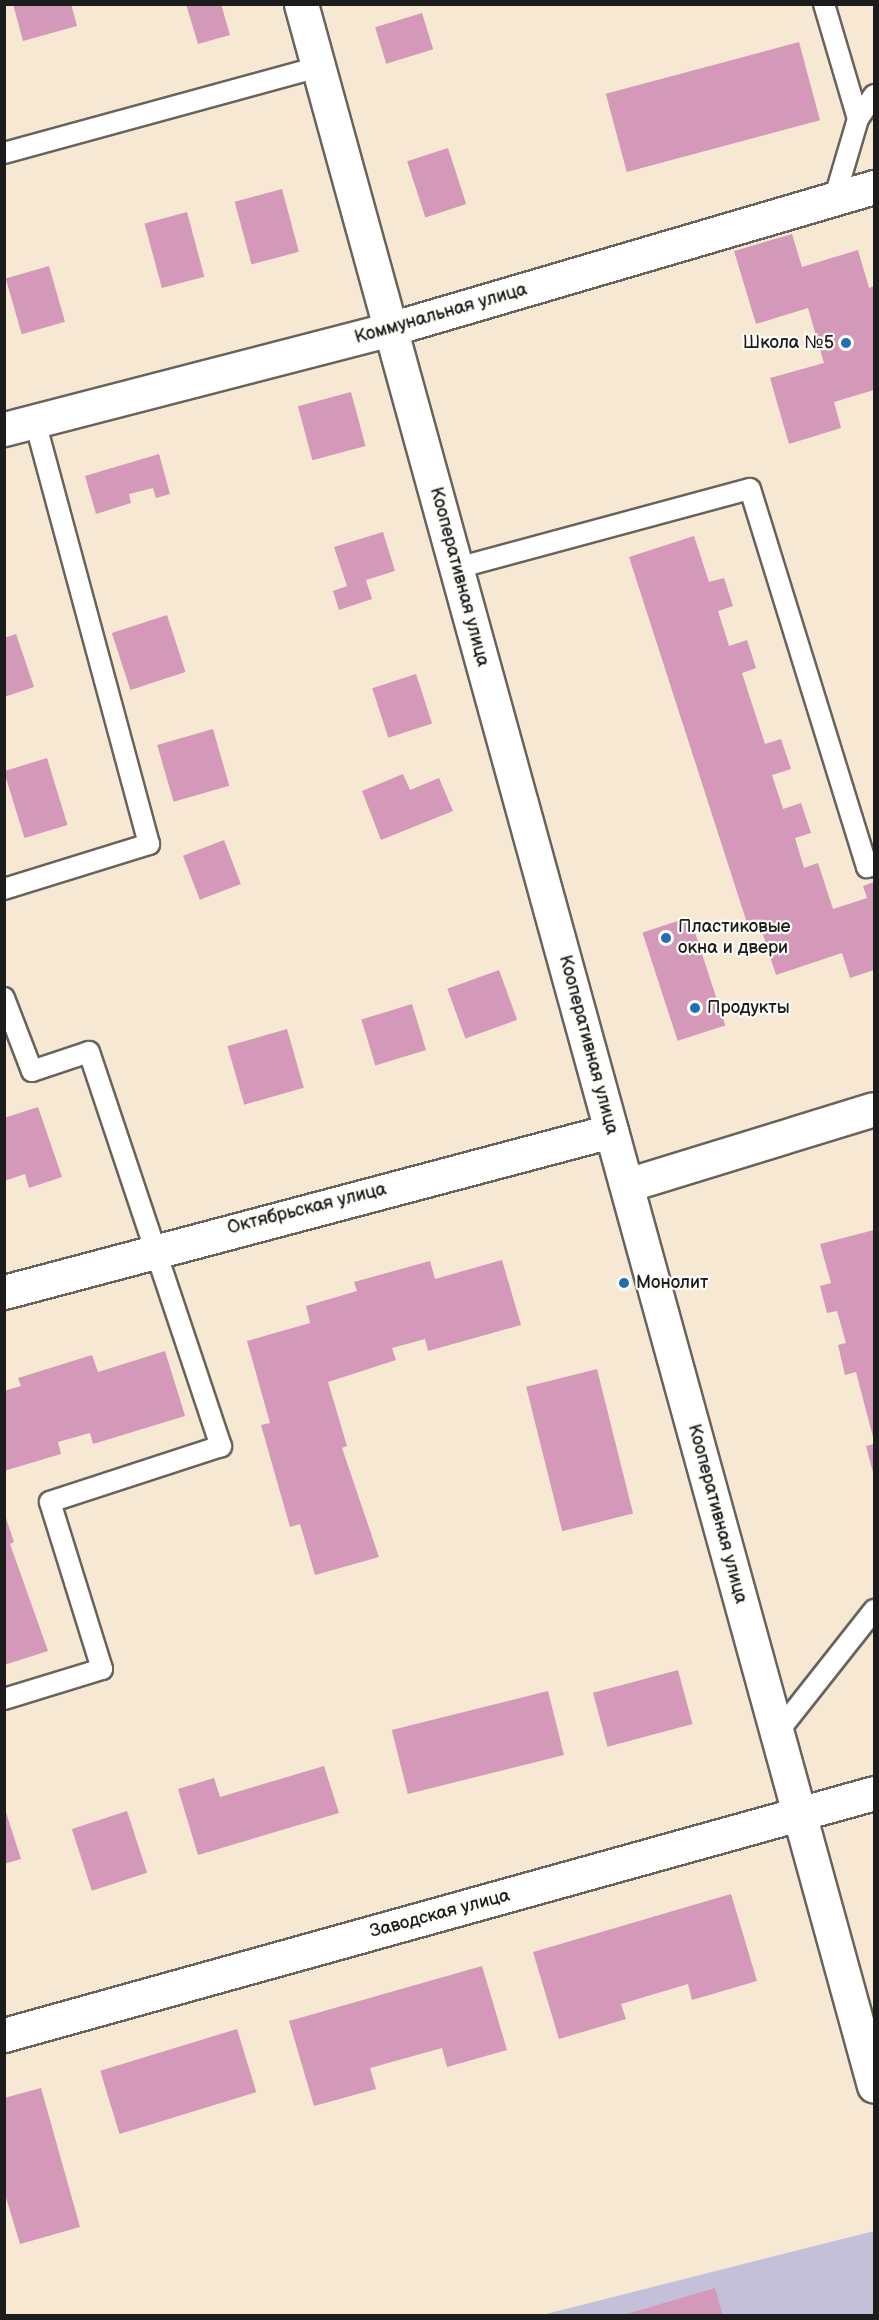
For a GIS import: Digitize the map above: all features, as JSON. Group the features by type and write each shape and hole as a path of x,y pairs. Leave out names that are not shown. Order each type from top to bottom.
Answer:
{"street":[{"name":"Кооперативная улица","path":"301,4 874,2086"},
{"name":"Коммунальная улица","path":"20,425 390,329 874,187"},
{"path":"627,1185 874,1109"},
{"name":"Октябрьская улица","path":"4,1292 153,1249 611,1131"},
{"name":"Заводская улица","path":"4,2035 874,1793"}],"lane":[{"path":"824,4 858,119"},
{"path":"4,153 318,67"},
{"path":"834,200 858,119 874,95"},
{"path":"4,889 149,844 20,425"},
{"path":"457,568 750,489 867,867 874,865"},
{"path":"4,998 32,1071 89,1052 153,1249 221,1446 50,1502 102,1669 4,1699"},
{"path":"777,1733 874,1610"}],"shaded area":[{"path":"874,2231 874,2315 542,2315"}],"building":[{"path":"13,4 71,4 77,26 23,41"},
{"path":"186,4 221,4 230,35 198,44"},
{"path":"422,13 433,49 386,64 375,27"},
{"path":"799,42 820,120 627,172 606,94"},
{"path":"448,148 466,204 425,217 407,161"},
{"path":"282,189 299,252 251,264 235,202"},
{"path":"187,212 204,277 162,288 144,223"},
{"name":"Школа №5","path":"792,234 802,267 858,250 869,288 874,286 874,390 834,402 841,428 789,444 770,378 824,363 808,308 756,324 734,251"},
{"path":"49,266 65,322 22,334 6,278"},
{"path":"351,392 365,446 312,460 298,406"},
{"path":"159,454 170,494 156,498 153,488 129,494 131,503 96,514 85,476"},
{"path":"383,532 395,571 366,580 372,599 339,610 333,591 347,586 334,547"},
{"path":"694,536 709,582 724,578 733,606 718,611 729,646 747,640 756,668 742,673 765,744 781,739 791,769 772,775 783,809 801,803 811,833 795,838 804,868 818,863 833,909 867,898 863,886 874,882 874,970 850,978 842,953 776,975 758,919 747,923 629,557"},
{"path":"167,615 186,672 130,690 112,633"},
{"path":"16,634 34,687 4,697 4,638"},
{"path":"416,674 432,723 388,738 372,688"},
{"path":"213,729 229,786 174,802 157,745"},
{"path":"47,758 67,825 24,838 4,771"},
{"path":"403,774 410,790 439,778 453,811 381,840 362,791"},
{"path":"224,840 241,884 200,900 183,856"},
{"path":"690,917 725,1025 678,1041 642,932"},
{"path":"499,970 517,1020 465,1039 447,989"},
{"path":"412,1004 426,1050 375,1065 361,1019"},
{"path":"287,1029 304,1088 244,1105 227,1046"},
{"path":"38,1107 62,1177 29,1188 25,1174 4,1181 4,1118"},
{"path":"874,1230 874,1441 856,1372 845,1375 838,1345 846,1343 837,1311 827,1313 820,1286 831,1283 820,1244"},
{"path":"502,1260 521,1325 428,1351 425,1339 392,1348 396,1360 328,1382 347,1446 342,1448 379,1557 315,1575 300,1524 290,1527 261,1425 270,1423 247,1341 310,1323 306,1306 357,1291 354,1282 430,1261 435,1279"},
{"path":"165,1351 185,1416 93,1444 90,1433 58,1442 61,1454 4,1471 4,1391 21,1386 18,1378 92,1355 98,1372"},
{"path":"597,1369 633,1514 562,1531 526,1387"},
{"path":"874,1444 874,1476 866,1446"},
{"path":"4,1512 14,1542 10,1544 48,1651 4,1665"},
{"path":"678,1670 692,1724 607,1747 593,1693"},
{"path":"548,1691 564,1755 408,1794 392,1730"},
{"path":"324,1766 339,1813 198,1855 178,1789 214,1778 220,1797"},
{"path":"4,1806 21,1859 4,1864"},
{"path":"127,1811 147,1873 92,1891 72,1829"},
{"path":"731,1894 757,1981 692,2000 688,1984 621,2004 626,2019 559,2039 533,1952"},
{"path":"482,1966 507,2050 447,2067 442,2048 370,2068 376,2089 314,2106 289,2021"},
{"path":"237,2029 256,2092 120,2134 100,2071"},
{"path":"41,2088 80,2227 20,2244 4,2191 4,2098"},
{"path":"715,2288 723,2316 623,2316 623,2315"}],"place":[{"name":"Школа №5","path":"846,343"},
{"name":"Пластиковые окна и двери","path":"666,938"},
{"name":"Продукты","path":"695,1008"},
{"name":"Монолит","path":"624,1283"}]}
